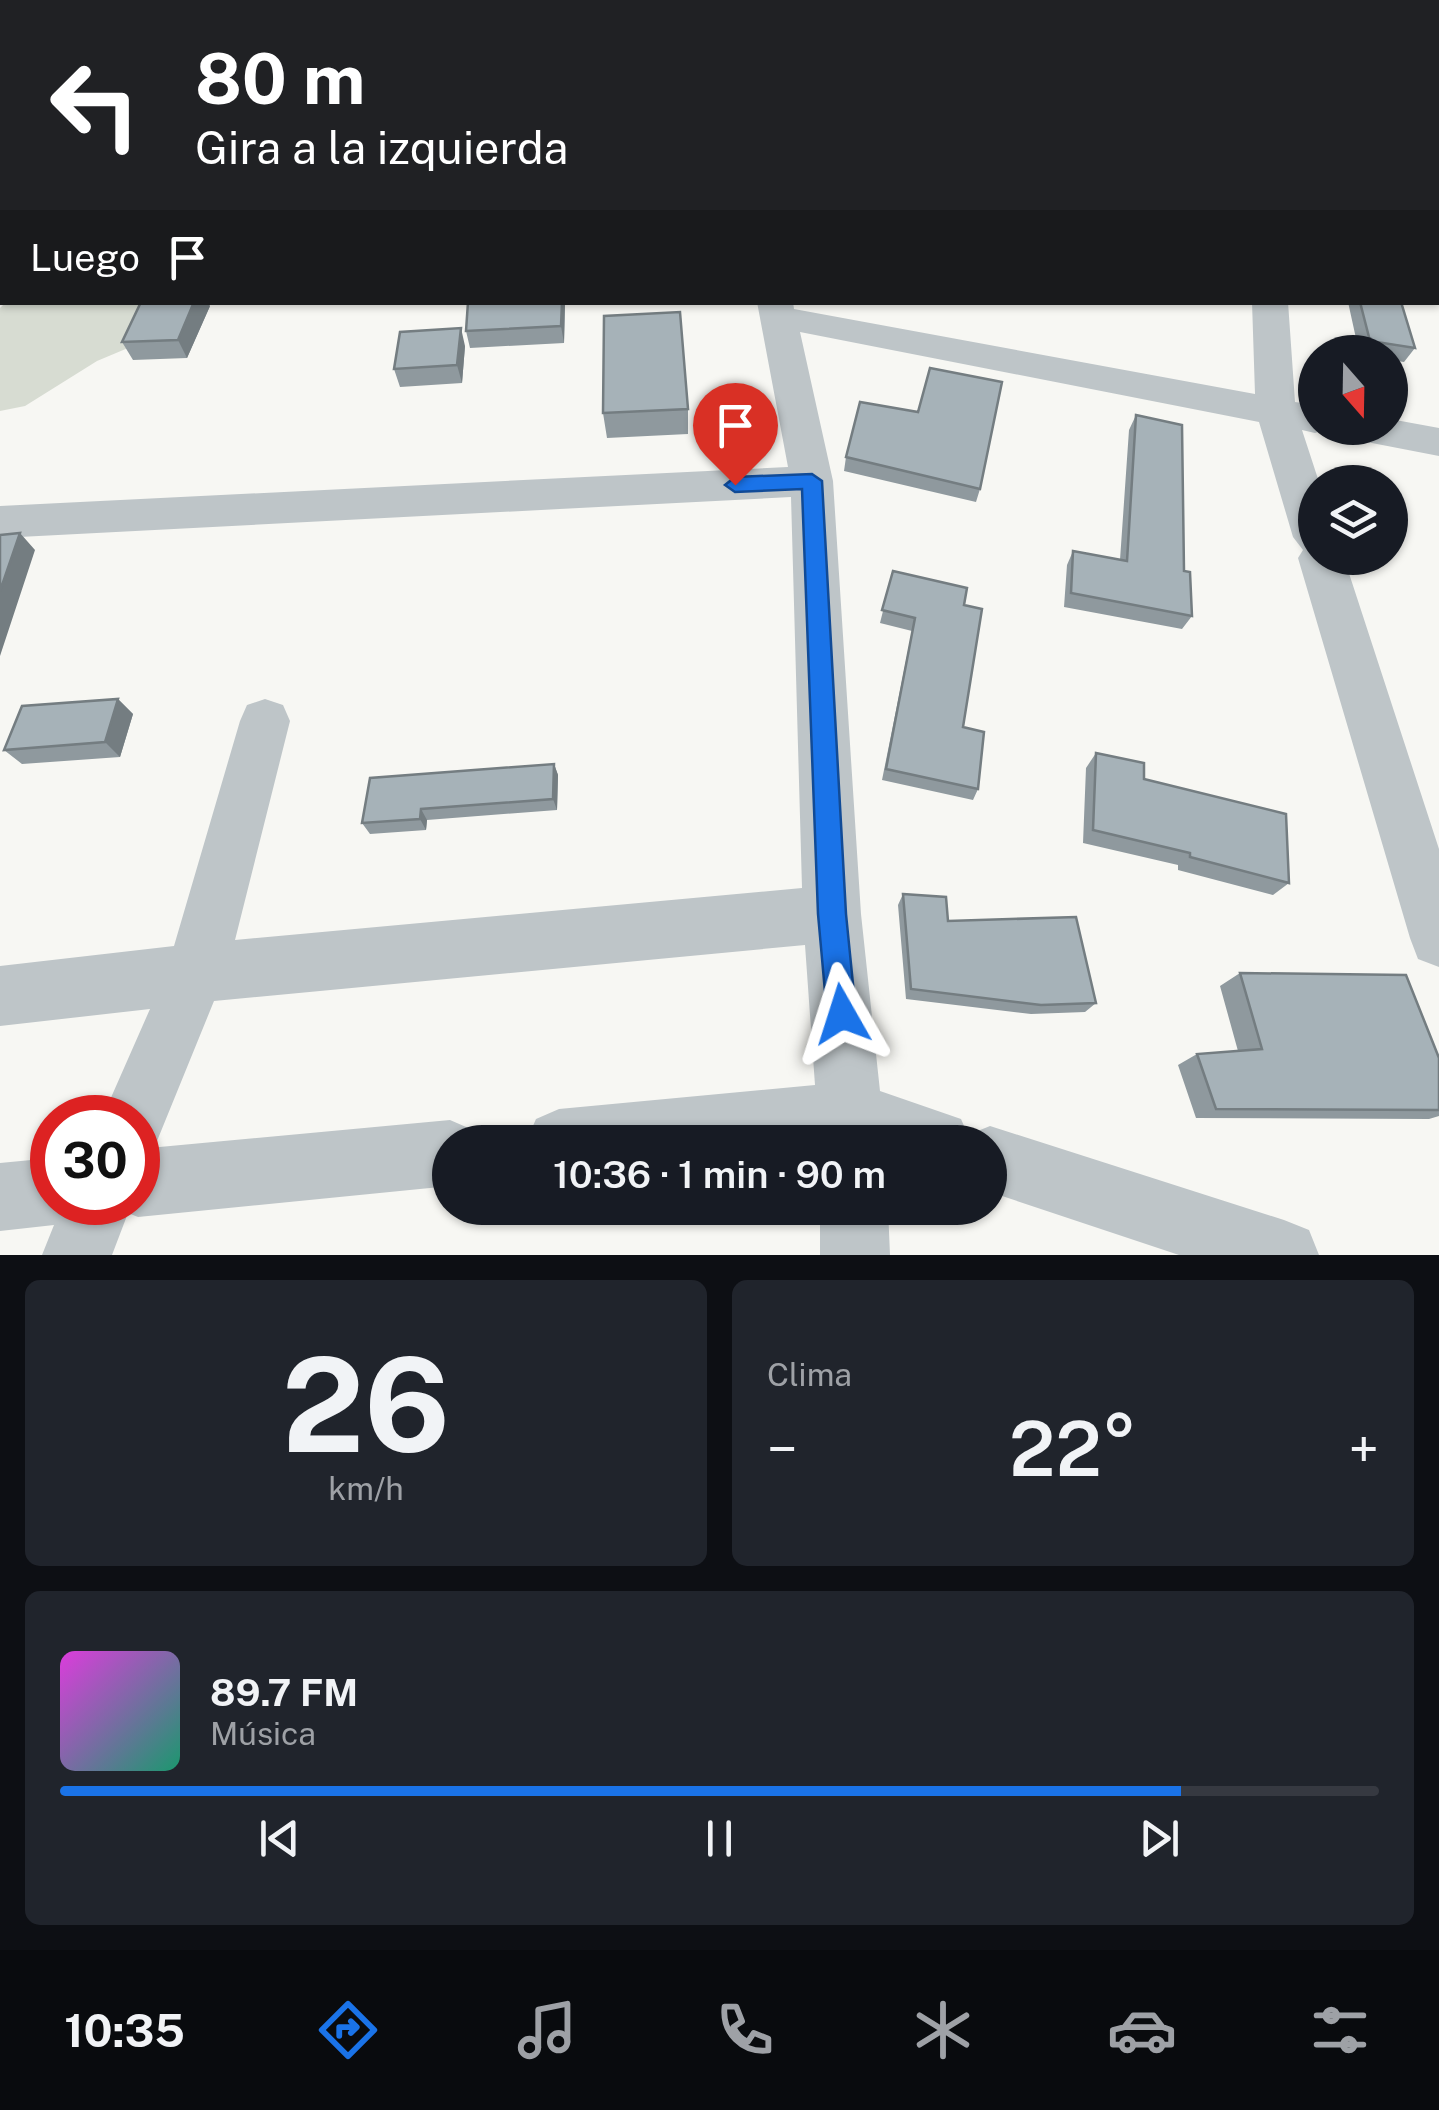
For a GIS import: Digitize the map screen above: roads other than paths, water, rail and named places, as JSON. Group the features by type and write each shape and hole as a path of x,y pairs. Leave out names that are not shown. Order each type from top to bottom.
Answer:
{"street":[{"path":"1271,305 1304,465"},
{"path":"852,1125 832,914 812,481 777,310 1296,416"},
{"path":"1408,437 1439,442"},
{"path":"0,522 812,481"},
{"path":"1326,575 1439,938"},
{"path":"144,1095 196,974 265,721"},
{"path":"0,996 832,914"},
{"path":"160,1182 432,1155"},
{"path":"1007,1165 1284,1255"},
{"path":"0,1197 30,1194"},
{"path":"77,1255 89,1225"},
{"path":"855,1225 856,1255"}]}
